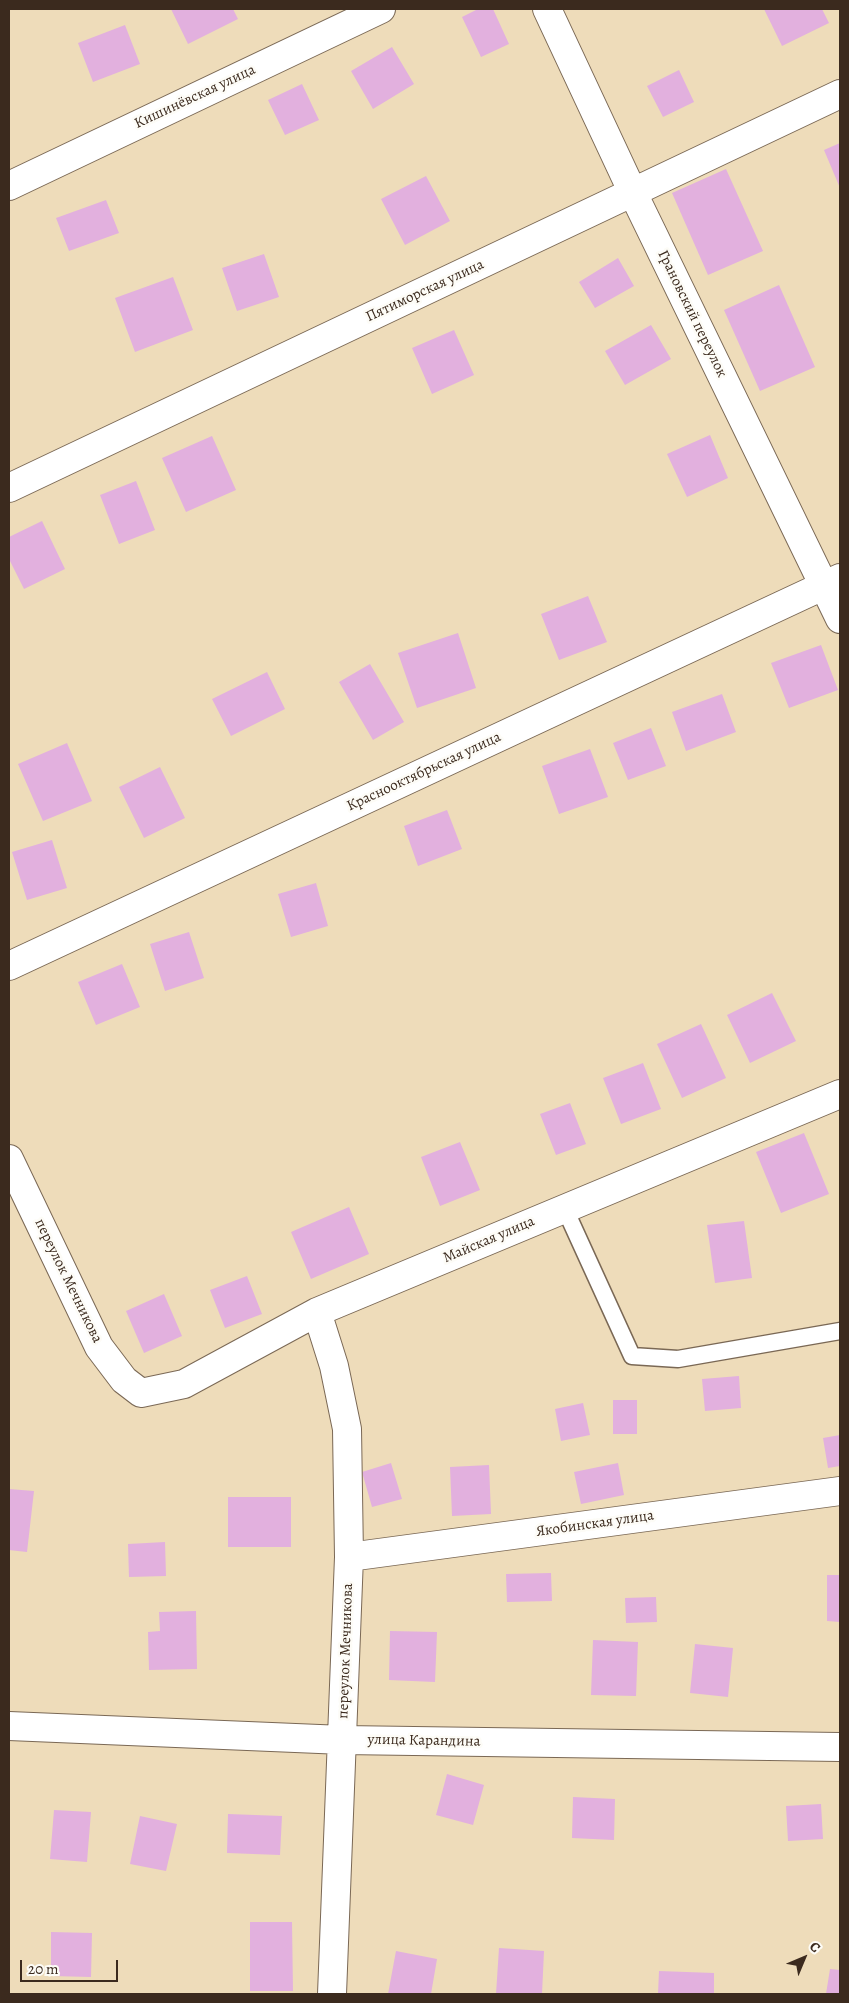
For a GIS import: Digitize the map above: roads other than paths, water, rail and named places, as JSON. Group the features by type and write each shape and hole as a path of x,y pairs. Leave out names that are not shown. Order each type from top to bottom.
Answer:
{"street":[{"name":"Кишинёвская улица","path":"9,186 381,9"},
{"name":"Грановский переулок","path":"547,9 633,193 832,581 840,619"},
{"name":"Пятиморская улица","path":"9,488 840,94"},
{"name":"Краснооктябрьская улица","path":"9,966 832,581"},
{"name":"Майская улица","path":"141,1393 184,1384 317,1312 840,1094"},
{"name":"переулок Мечникова","path":"9,1159 99,1347 124,1380 141,1393"},
{"name":"переулок Мечникова","path":"317,1312 334,1366 347,1429 349,1557 332,1994"},
{"name":"Якобинская улица","path":"349,1557 840,1491"},
{"name":"улица Карандина","path":"9,1726 343,1740 840,1747"}],"lane":[{"path":"565,1208 632,1356 678,1359 840,1331"}]}
